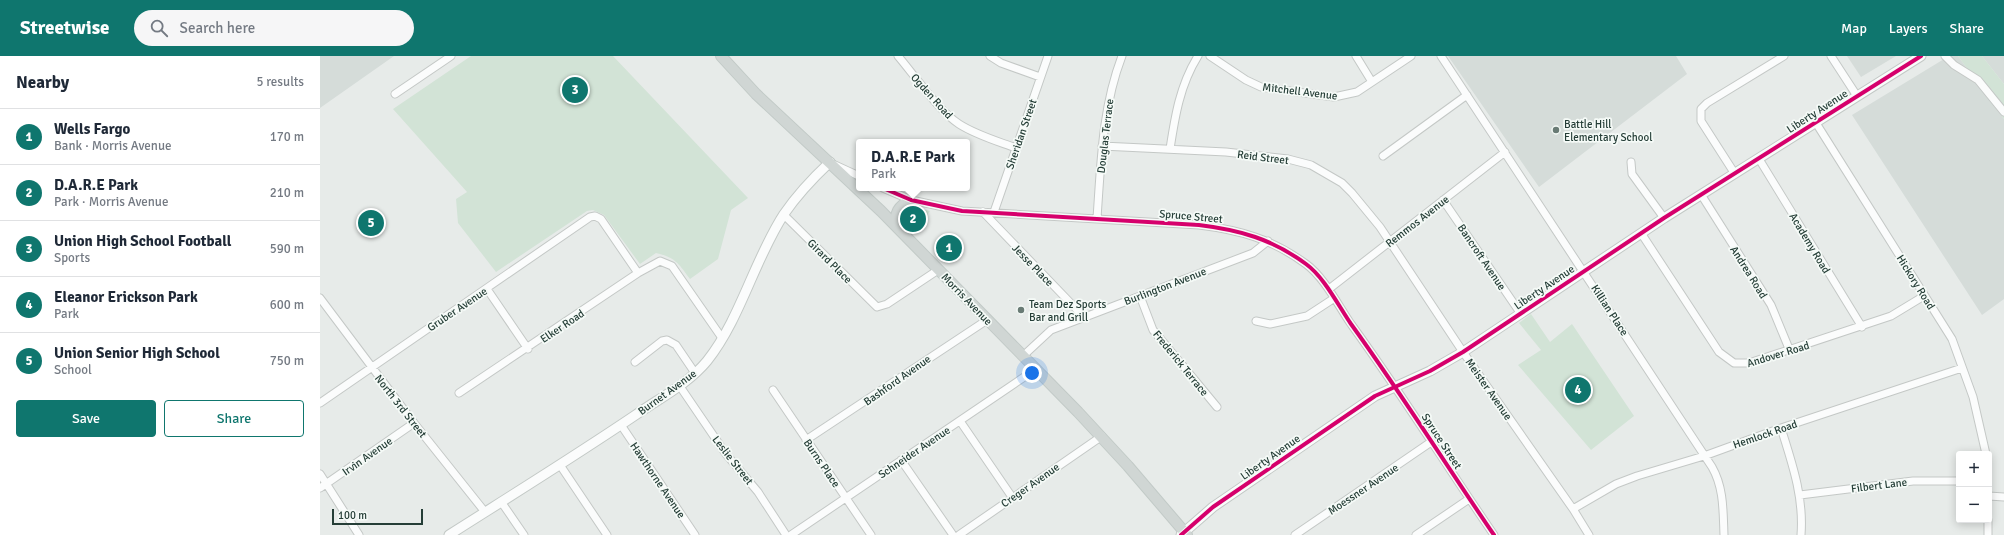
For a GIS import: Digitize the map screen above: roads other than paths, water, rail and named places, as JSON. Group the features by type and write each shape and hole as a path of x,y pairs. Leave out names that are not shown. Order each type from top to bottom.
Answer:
{"main road":[{"name":"Morris Avenue","path":"721,56 756,94 856,187"},
{"name":"Morris Avenue","path":"860,191 1102,436 1184,534"},
{"path":"897,227 895,218 900,206 911,200"}],"street":[{"path":"395,94 451,56"},
{"name":"Ogden Road","path":"898,56 948,115 958,123 980,135 1016,148"},
{"path":"990,56 1001,63 1040,77"},
{"name":"Sheridan Street","path":"994,212 1048,56"},
{"name":"Douglas Terrace","path":"1097,218 1102,146 1107,104 1122,56"},
{"path":"1170,149 1180,94 1185,80 1198,56"},
{"name":"Mitchell Avenue","path":"1210,56 1246,80 1261,87 1334,97 1357,92 1411,56"},
{"path":"1356,56 1372,82"},
{"name":"Killian Place","path":"1441,56 1584,270 1704,456 1720,484 1724,535"},
{"path":"1735,174 1702,125 1700,117 1701,110 1708,103 1784,56"},
{"path":"1831,56 1857,96"},
{"name":"Liberty Avenue","path":"1184,534 1213,507 1375,396 1395,385 1430,371 1463,352 1664,218 1702,196 1921,56"},
{"path":"1945,56 1954,65 1978,80 2004,112"},
{"path":"1383,156 1467,94"},
{"name":"Hickory Road","path":"1816,123 1952,339 1975,403 1985,451"},
{"name":"Reid Street","path":"1102,146 1226,152 1288,159 1311,165 1333,177 1352,193 1380,227 1390,243"},
{"name":"Remmos Avenue","path":"1329,289 1505,152"},
{"name":"Academy Road","path":"1759,159 1862,327"},
{"path":"830,162 856,175"},
{"name":"Burnet Avenue","path":"449,535 502,503 621,425 695,373 706,362 722,338 784,215 800,192 830,162"},
{"path":"1631,162 1632,174 1664,218"},
{"name":"Spruce Street","path":"890,191 911,200 947,209 1097,218 1232,229 1268,241 1284,249 1308,265 1329,289 1333,298 1395,385 1431,442 1494,535"},
{"name":"Andrea Road","path":"1702,196 1770,305 1790,351"},
{"name":"Bancroft Avenue","path":"1444,200 1520,314"},
{"name":"Jesse Place","path":"983,212 1084,317"},
{"name":"Girard Place","path":"784,215 877,307 887,304 938,270"},
{"name":"Gruber Avenue","path":"320,403 590,217 595,216 601,219 638,273"},
{"name":"Andover Road","path":"1641,233 1725,358 1734,363 1744,364 1790,351 1862,327 1891,316 1924,296"},
{"name":"Burlington Avenue","path":"1023,356 1051,330 1253,253 1268,241"},
{"name":"Meister Avenue","path":"1390,243 1463,352 1573,509 1589,535"},
{"name":"Elker Road","path":"460,393 528,349 655,262 664,261 672,266 722,338"},
{"path":"487,289 528,349"},
{"name":"Frederick Terrace","path":"1140,296 1153,330 1217,407"},
{"name":"North 3rd Street","path":"320,298 414,423 485,512"},
{"path":"1256,321 1270,324 1307,316 1333,298"},
{"name":"Bashford Avenue","path":"806,440 987,320"},
{"path":"635,362 662,341 667,340 676,345 695,373"},
{"name":"Hemlock Road","path":"1573,509 1630,479 1704,456 1781,428 1962,368"},
{"name":"Schneider Avenue","path":"791,535 1036,369"},
{"name":"Leslie Street","path":"679,385 726,454 758,492 786,535"},
{"name":"Burns Place","path":"773,390 871,535"},
{"path":"960,421 1012,497"},
{"name":"Irvin Avenue","path":"320,488 414,423"},
{"name":"Hawthorne Avenue","path":"621,425 695,535"},
{"path":"1781,428 1800,495 1802,512 1801,535"},
{"name":"Creger Avenue","path":"959,535 1102,436"},
{"name":"Moessner Avenue","path":"1295,535 1431,442"},
{"path":"901,460 953,535"},
{"path":"560,465 607,535"},
{"path":"320,474 359,535"},
{"name":"Filbert Lane","path":"1800,495 1913,481 1956,481"},
{"path":"1992,496 2004,497"},
{"path":"1416,535 1469,499"},
{"path":"502,503 524,535"},
{"path":"1988,523 1988,535"}],"place":[{"name":"Union High School Football","path":"575,90"},
{"name":"Battle Hill Elementary School","path":"1556,130"},
{"name":"D.A.R.E Park","path":"913,219"},
{"name":"Union Senior High School","path":"371,223"},
{"name":"Wells Fargo","path":"949,248"},
{"name":"Team Dez Sports Bar and Grill","path":"1021,310"},
{"name":"Eleanor Erickson Park","path":"1578,390"}]}
